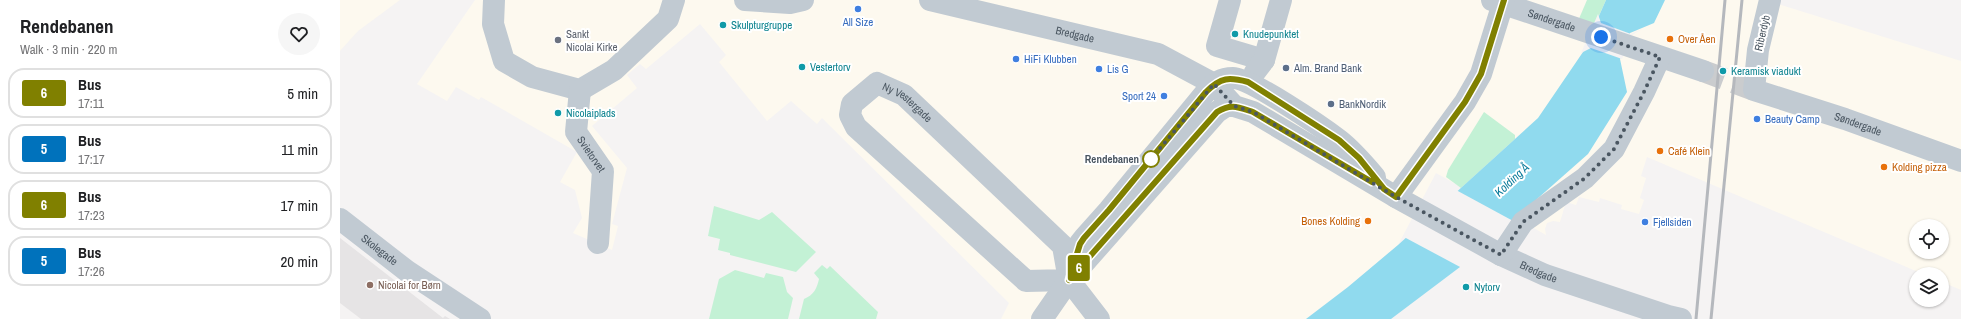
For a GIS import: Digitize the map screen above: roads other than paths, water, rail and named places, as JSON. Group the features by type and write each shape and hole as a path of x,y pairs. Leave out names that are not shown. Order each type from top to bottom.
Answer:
{"street":[{"path":"494,0 493,24 504,61 532,77 580,90 614,70 663,24 668,19 674,0"},
{"path":"745,0 790,3 803,0"},
{"name":"Bredgade","path":"930,0 1158,54 1214,84 1234,106 1253,112 1426,214 1494,252 1545,275 1681,319"},
{"path":"1230,0 1217,46 1264,60"},
{"path":"1248,82 1264,60 1280,0"},
{"path":"1390,193 1465,102 1481,74 1500,1"},
{"name":"Søndergade","path":"1500,1 1703,72"},
{"name":"Riberdyb","path":"1754,90 1758,50 1770,1"},
{"path":"1494,252 1523,222 1585,178 1614,149 1644,92 1660,57"},
{"name":"Bredgade","path":"1214,84 1219,80 1234,78 1248,82 1339,140 1359,158 1390,193"},
{"name":"Ny Vestergade","path":"877,83 904,95 1063,246 1069,280 1026,281 856,127 850,115 852,104 877,83"},
{"path":"1069,280 1080,244 1084,238 1214,84"},
{"name":"Svietorvet","path":"580,90 576,132 603,171 598,243"},
{"name":"Søndergade","path":"1754,90 1845,119 1961,161"},
{"path":"1042,319 1069,280 1217,112 1226,106 1234,106"},
{"name":"Skolegade","path":"340,219 407,272 480,319"},
{"path":"1069,280 1099,319"}],"water":[{"name":"Kolding Å","path":"1606,0 1665,0 1654,23 1630,33 1620,59 1627,92 1588,154 1460,267 1391,319 1306,319 1348,287 1398,245 1538,118 1583,52"}],"tunnel":[{"path":"1703,71 1754,90"}],"railway":[{"path":"1696,319 1725,0"},
{"path":"1711,319 1742,0"}],"place":[{"name":"All Size","path":"858,9"},
{"name":"Skulpturgruppe","path":"723,25"},
{"name":"Knudepunktet","path":"1235,34"},
{"name":"Over Åen","path":"1670,39"},
{"name":"Sankt Nicolai Kirke","path":"558,40"},
{"name":"HiFi Klubben","path":"1016,59"},
{"name":"Vestertorv","path":"802,67"},
{"name":"Alm. Brand Bank","path":"1286,68"},
{"name":"Lis G","path":"1099,69"},
{"name":"Keramisk viadukt","path":"1723,71"},
{"name":"Sport 24","path":"1164,96"},
{"name":"BankNordik","path":"1331,104"},
{"name":"Nicolaiplads","path":"558,113"},
{"name":"Beauty Camp","path":"1757,119"},
{"name":"Café Klein","path":"1660,151"},
{"name":"Rendebanen","path":"1151,159"},
{"name":"Kolding pizza","path":"1884,167"},
{"name":"Bones Kolding","path":"1368,221"},
{"name":"Fjellsiden","path":"1645,222"},
{"name":"Nicolai for Børn","path":"370,285"},
{"name":"Nytorv","path":"1466,287"}]}
